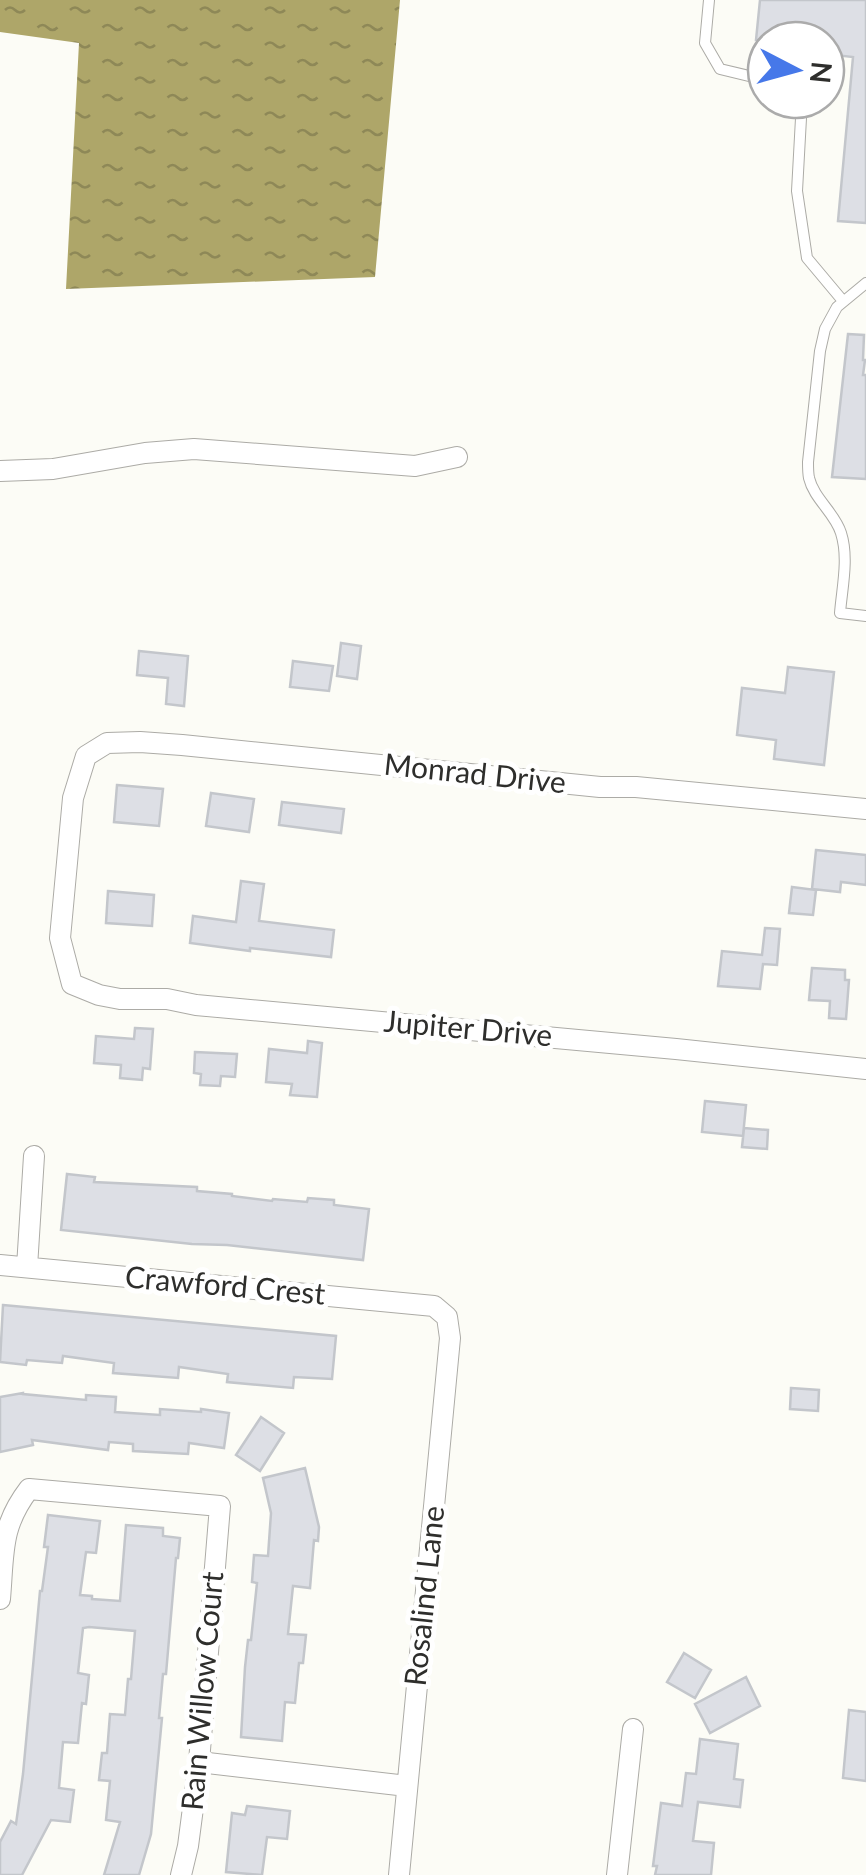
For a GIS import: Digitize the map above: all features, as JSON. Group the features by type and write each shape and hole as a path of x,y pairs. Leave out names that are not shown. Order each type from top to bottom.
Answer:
{"street":[{"path":"0,471 53,469 194,449 414,466 457,457"},
{"name":"Monrad Drive","path":"72,984 60,938 73,798 87,755 107,743 140,742 866,809"},
{"name":"Jupiter Drive","path":"72,984 120,999 167,999 866,1068"},
{"path":"26,1267 34,1156"},
{"name":"Crawford Crest","path":"0,1265 434,1306 447,1317"},
{"name":"Rosalind Lane","path":"399,1875 450,1338 447,1317"},
{"name":"Rain Willow Court","path":"0,1599 6,1528 29,1489 220,1506 199,1762 182,1875"},
{"path":"618,1875 633,1729"},
{"path":"199,1762 406,1786"}],"lane":[{"path":"710,0 705,44 720,69 746,75"},
{"path":"801,120 797,191 807,258 843,302"},
{"path":"866,283 837,307 824,328 808,462 815,491 842,535 845,558 840,613 866,616"}],"water":[{"path":"0,0 400,0 375,277 66,289 79,43 0,32"}],"building":[{"path":"760,0 866,0 866,223 838,221 853,57 846,56 846,20 758,20"},
{"path":"848,334 864,335 866,479 832,477"},
{"path":"341,643 361,646 357,679 337,676"},
{"path":"139,651 188,656 184,706 166,704 168,678 137,675"},
{"path":"293,661 333,666 329,691 290,687"},
{"path":"788,667 834,672 824,765 774,759 776,740 737,735 742,688 785,693"},
{"path":"117,785 163,789 159,826 114,822"},
{"path":"211,793 254,799 249,832 206,826"},
{"path":"282,802 344,809 341,833 279,825"},
{"path":"816,850 866,855 866,885 841,882 840,892 812,889"},
{"path":"241,881 264,884 259,921 334,930 331,957 190,943 193,916 236,922"},
{"path":"792,887 816,890 813,915 789,913"},
{"path":"108,891 154,895 152,926 106,923"},
{"path":"765,928 780,929 777,965 763,964 760,989 718,986 722,951 762,955"},
{"path":"812,968 845,970 845,980 849,980 846,1019 829,1018 830,1001 809,1000"},
{"path":"135,1028 153,1029 150,1069 143,1068 142,1080 120,1078 121,1065 94,1063 96,1036 134,1039"},
{"path":"308,1041 322,1043 317,1097 290,1095 292,1084 266,1082 269,1049 307,1053"},
{"path":"195,1052 237,1054 235,1077 221,1076 220,1086 200,1085 201,1074 194,1073"},
{"path":"705,1101 746,1105 743,1136 702,1132"},
{"path":"744,1128 768,1130 767,1149 742,1147"},
{"path":"67,1174 95,1177 94,1182 197,1187 197,1191 272,1201 334,1200 334,1205 369,1209 363,1260 61,1230"},
{"path":"3,1305 336,1336 332,1379 294,1377 293,1388 227,1382 228,1374 179,1367 178,1378 113,1373 114,1363 63,1356 62,1363 0,1362"},
{"path":"791,1388 819,1390 818,1411 790,1409"},
{"path":"23,1393 86,1400 86,1395 116,1397 115,1412 160,1415 160,1409 201,1409 229,1413 224,1448 189,1443 188,1454 133,1451 133,1444 109,1442 108,1450 32,1440 33,1445 0,1452 0,1397"},
{"path":"261,1417 284,1433 260,1471 236,1455"},
{"path":"305,1468 319,1527 318,1541 314,1540 310,1588 293,1586 288,1634 306,1635 295,1703 285,1702 282,1741 241,1737 245,1667 257,1583 252,1582 254,1555 268,1556 271,1513 263,1478"},
{"path":"48,1515 100,1521 96,1553 86,1552 80,1595 92,1599 120,1601 126,1525 163,1528 163,1536 180,1538 163,1674 151,1834 139,1875 104,1875 120,1822 106,1820 110,1781 99,1780 102,1753 107,1753 110,1714 125,1715 135,1631 89,1627 83,1628 78,1673 89,1675 78,1743 63,1742 59,1788 74,1790 70,1822 51,1820 22,1875 0,1875 0,1842 11,1821 16,1824 23,1774 40,1591 48,1547 44,1547"},
{"path":"684,1653 711,1670 695,1698 667,1682"},
{"path":"746,1677 760,1706 710,1733 695,1704"},
{"path":"849,1710 866,1712 866,1781 843,1778"},
{"path":"700,1739 738,1744 734,1779 743,1780 740,1807 698,1802 693,1841 714,1843 711,1875 655,1875 661,1803 682,1806 686,1773 696,1774"},
{"path":"247,1806 290,1811 287,1839 267,1837 262,1875 226,1872 232,1813 245,1815"}]}
